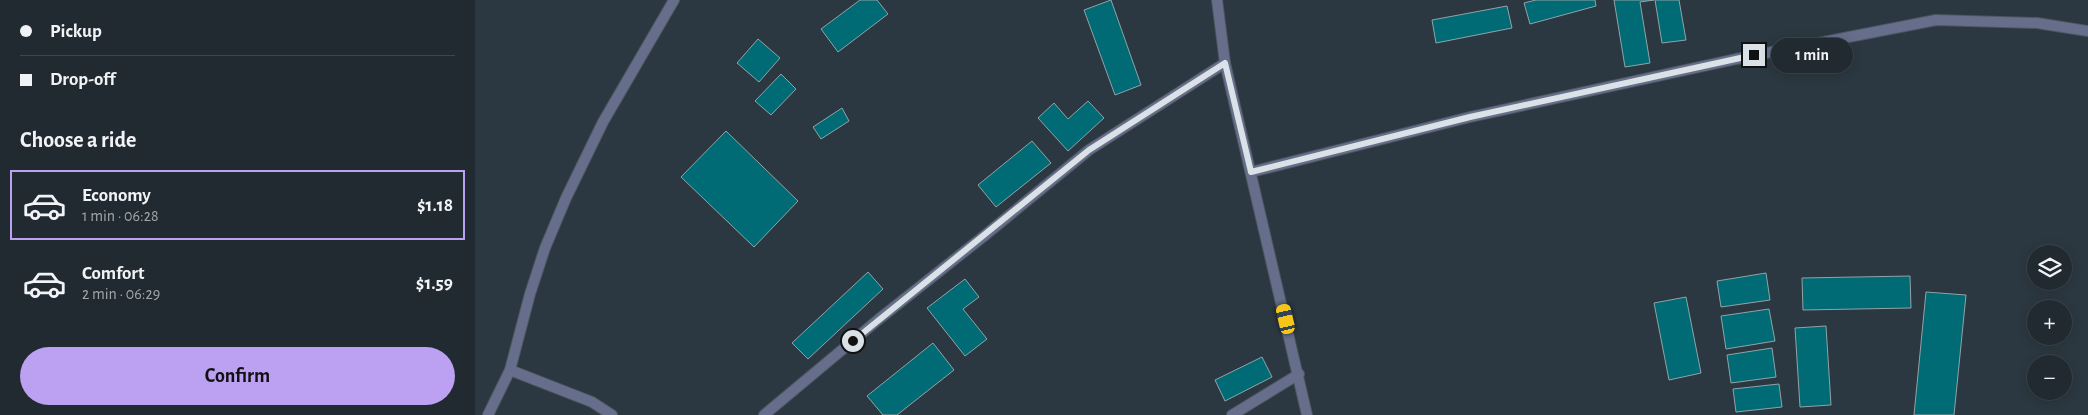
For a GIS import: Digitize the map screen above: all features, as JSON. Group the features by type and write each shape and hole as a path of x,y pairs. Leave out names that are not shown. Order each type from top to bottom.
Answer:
{"street":[{"path":"488,415 510,370 530,294 545,248 566,198 603,122 674,0"},
{"path":"1217,0 1225,63 1299,374 1307,415"},
{"path":"1251,172 1480,115 1736,59 1936,20 2037,23 2088,31"},
{"path":"764,415 879,319 985,236 1089,150 1225,63"},
{"path":"510,370 592,402 612,415"},
{"path":"1231,415 1299,374"}],"building":[{"path":"860,0 877,0 888,14 838,52 821,29"},
{"path":"1111,0 1141,85 1115,95 1084,10"},
{"path":"1536,0 1595,0 1596,6 1530,24 1524,3"},
{"path":"1614,0 1654,0 1640,2 1650,63 1625,67"},
{"path":"1655,0 1679,0 1686,40 1662,43"},
{"path":"1507,6 1512,28 1436,43 1432,20"},
{"path":"758,39 780,58 759,82 737,63"},
{"path":"781,74 796,89 771,115 755,101"},
{"path":"1088,101 1104,118 1068,151 1038,118 1054,103 1068,119"},
{"path":"842,108 849,121 821,139 813,127"},
{"path":"726,131 798,201 754,247 681,177"},
{"path":"1032,141 1051,163 996,207 978,185"},
{"path":"868,272 883,289 808,359 792,343"},
{"path":"1766,273 1770,300 1721,307 1717,281"},
{"path":"1910,276 1911,308 1803,310 1802,278"},
{"path":"965,279 979,297 963,309 987,339 965,356 927,308"},
{"path":"1926,292 1966,295 1954,415 1914,415"},
{"path":"1686,297 1701,373 1669,380 1654,303"},
{"path":"1769,309 1775,341 1726,349 1721,316"},
{"path":"1826,326 1831,405 1800,407 1795,328"},
{"path":"933,343 954,370 897,415 883,415 867,396"},
{"path":"1772,348 1776,377 1731,383 1727,355"},
{"path":"1262,357 1272,377 1225,401 1215,380"},
{"path":"1779,384 1782,407 1736,412 1733,389"}],"route":[{"path":"853,341 1089,150 1225,63 1251,172 1470,117 1754,55"}]}
